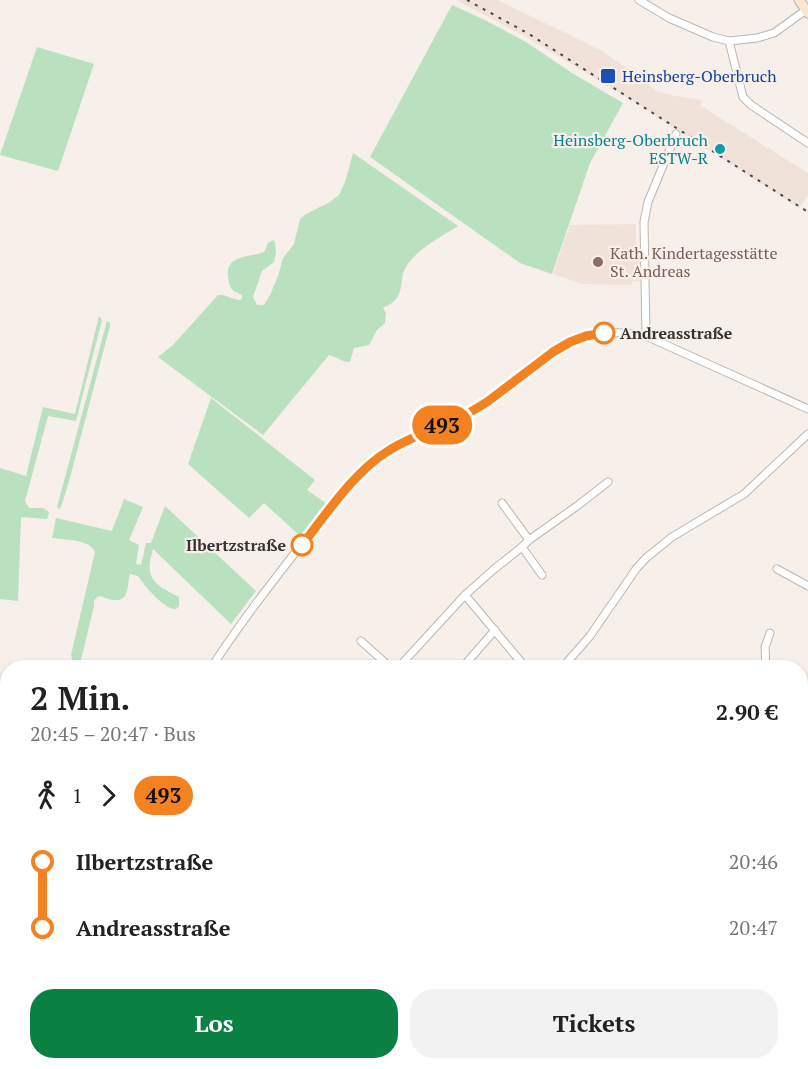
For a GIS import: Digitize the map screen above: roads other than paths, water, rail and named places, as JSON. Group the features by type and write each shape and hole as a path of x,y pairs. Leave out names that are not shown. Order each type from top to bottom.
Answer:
{"main road":[{"path":"799,0 807,12"}],"street":[{"path":"639,0 669,18 713,37 729,41 757,38 774,33 807,12"},
{"path":"729,41 743,97 751,105 808,143"},
{"path":"646,336 644,222 648,202 676,134"},
{"path":"217,660 257,602 339,498 370,465 407,440 465,415 487,402 553,352 570,342 604,333 646,336 808,409"},
{"path":"569,660 590,636 646,558 672,537 744,494 808,434"},
{"path":"405,660 465,595 493,570 529,540 608,482"},
{"path":"502,502 529,540"},
{"path":"522,547 542,576"},
{"path":"777,569 808,586"},
{"path":"465,595 519,660"},
{"path":"469,660 495,630"},
{"path":"766,660 765,647 770,633"},
{"path":"361,641 382,660"}],"railway":[{"path":"467,0 529,34 808,212"}],"place":[{"name":"Heinsberg-Oberbruch","path":"608,76"},
{"name":"Heinsberg-Oberbruch ESTW-R","path":"720,149"},
{"name":"Kath. Kindertagesstätte St. Andreas","path":"598,262"},
{"name":"Andreasstraße","path":"604,333"},
{"name":"Ilbertzstraße","path":"302,545"}]}
